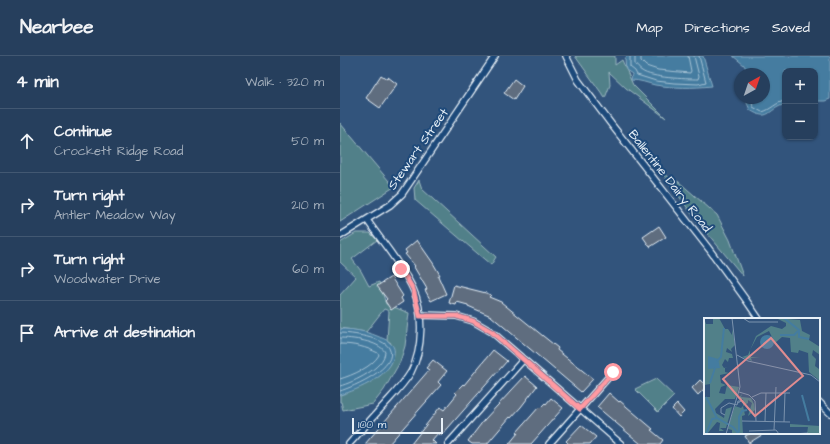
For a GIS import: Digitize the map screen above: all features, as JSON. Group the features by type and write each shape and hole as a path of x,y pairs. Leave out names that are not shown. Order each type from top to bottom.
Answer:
{"street":[{"name":"Stewart Street","path":"340,236 390,205 402,194 496,56"},
{"name":"Ballentine Dairy Road","path":"566,56 578,80 704,243 758,318"},
{"path":"349,444 400,388 411,371 418,350 421,333 420,316 413,289 367,220"},
{"path":"420,316 456,316 473,321 492,332 621,444"},
{"path":"448,444 523,360"},
{"path":"549,444 613,372"},
{"path":"820,403 830,413"}],"green space":[{"path":"575,56 615,56 615,65 622,60 633,85 666,118 626,88 609,72 610,85 605,98"},
{"path":"340,123 394,187 340,222"},
{"path":"660,170 670,178 679,182 717,215 730,240 743,276 697,221"},
{"path":"419,180 422,189 496,257 491,265 415,200 414,188"},
{"path":"356,233 370,233 377,240 352,259 361,271 369,286 379,282 386,304 409,313 405,346 400,362 384,390 373,404 343,410 340,402 340,395 378,377 391,343 387,340 389,311 384,309 366,332 340,328 340,295 356,277 340,262 340,243"},
{"path":"656,379 674,396 658,412 635,389"}],"water":[{"path":"627,56 703,56 712,86 669,87 631,80 632,74 626,70 625,59"},
{"path":"733,56 830,56 830,99 818,101 818,68 782,68 782,105 768,114 761,115 750,110 747,104 770,104 770,68 746,68"},
{"path":"340,329 372,334 389,342 394,348 394,351 392,362 388,369 381,375 365,385 340,395"}],"building":[{"path":"381,75 387,79 388,77 397,84 380,108 366,98"},
{"path":"514,79 523,86 514,100 504,93"},
{"path":"659,226 666,237 650,247 643,237"},
{"path":"417,240 440,275 438,276 446,294 431,301 425,290 427,289 414,267 415,266 405,254 407,253 405,250"},
{"path":"391,277 403,296 401,298 403,302 391,310 385,301 387,299 377,286"},
{"path":"454,285 491,295 489,297 501,302 558,348 557,350 593,379 581,392 491,316 468,305 457,302 456,305 449,303"},
{"path":"493,350 507,361 441,436 438,433 432,440 436,444 411,444 440,407 444,410 457,394 455,392 463,384 464,385"},
{"path":"433,360 447,371 438,382 441,385 389,444 365,444 429,370 426,368"},
{"path":"525,376 537,386 521,407 511,418 510,417 487,444 472,444 468,441 484,420"},
{"path":"700,380 704,384 704,389 698,395 692,388"},
{"path":"609,393 653,429 651,430 663,440 660,444 641,444 597,407"},
{"path":"551,398 563,408 531,444 509,444 518,433 517,432 539,407 540,408 545,403 546,404"},
{"path":"677,404 684,412 679,417 672,409"},
{"path":"581,425 596,437 590,444 569,444 566,441"},
{"path":"749,434 763,434 749,443 745,436"}],"route":[{"path":"401,269 413,289 417,299 420,316 456,316 473,321 492,332 580,409 613,372"}]}
